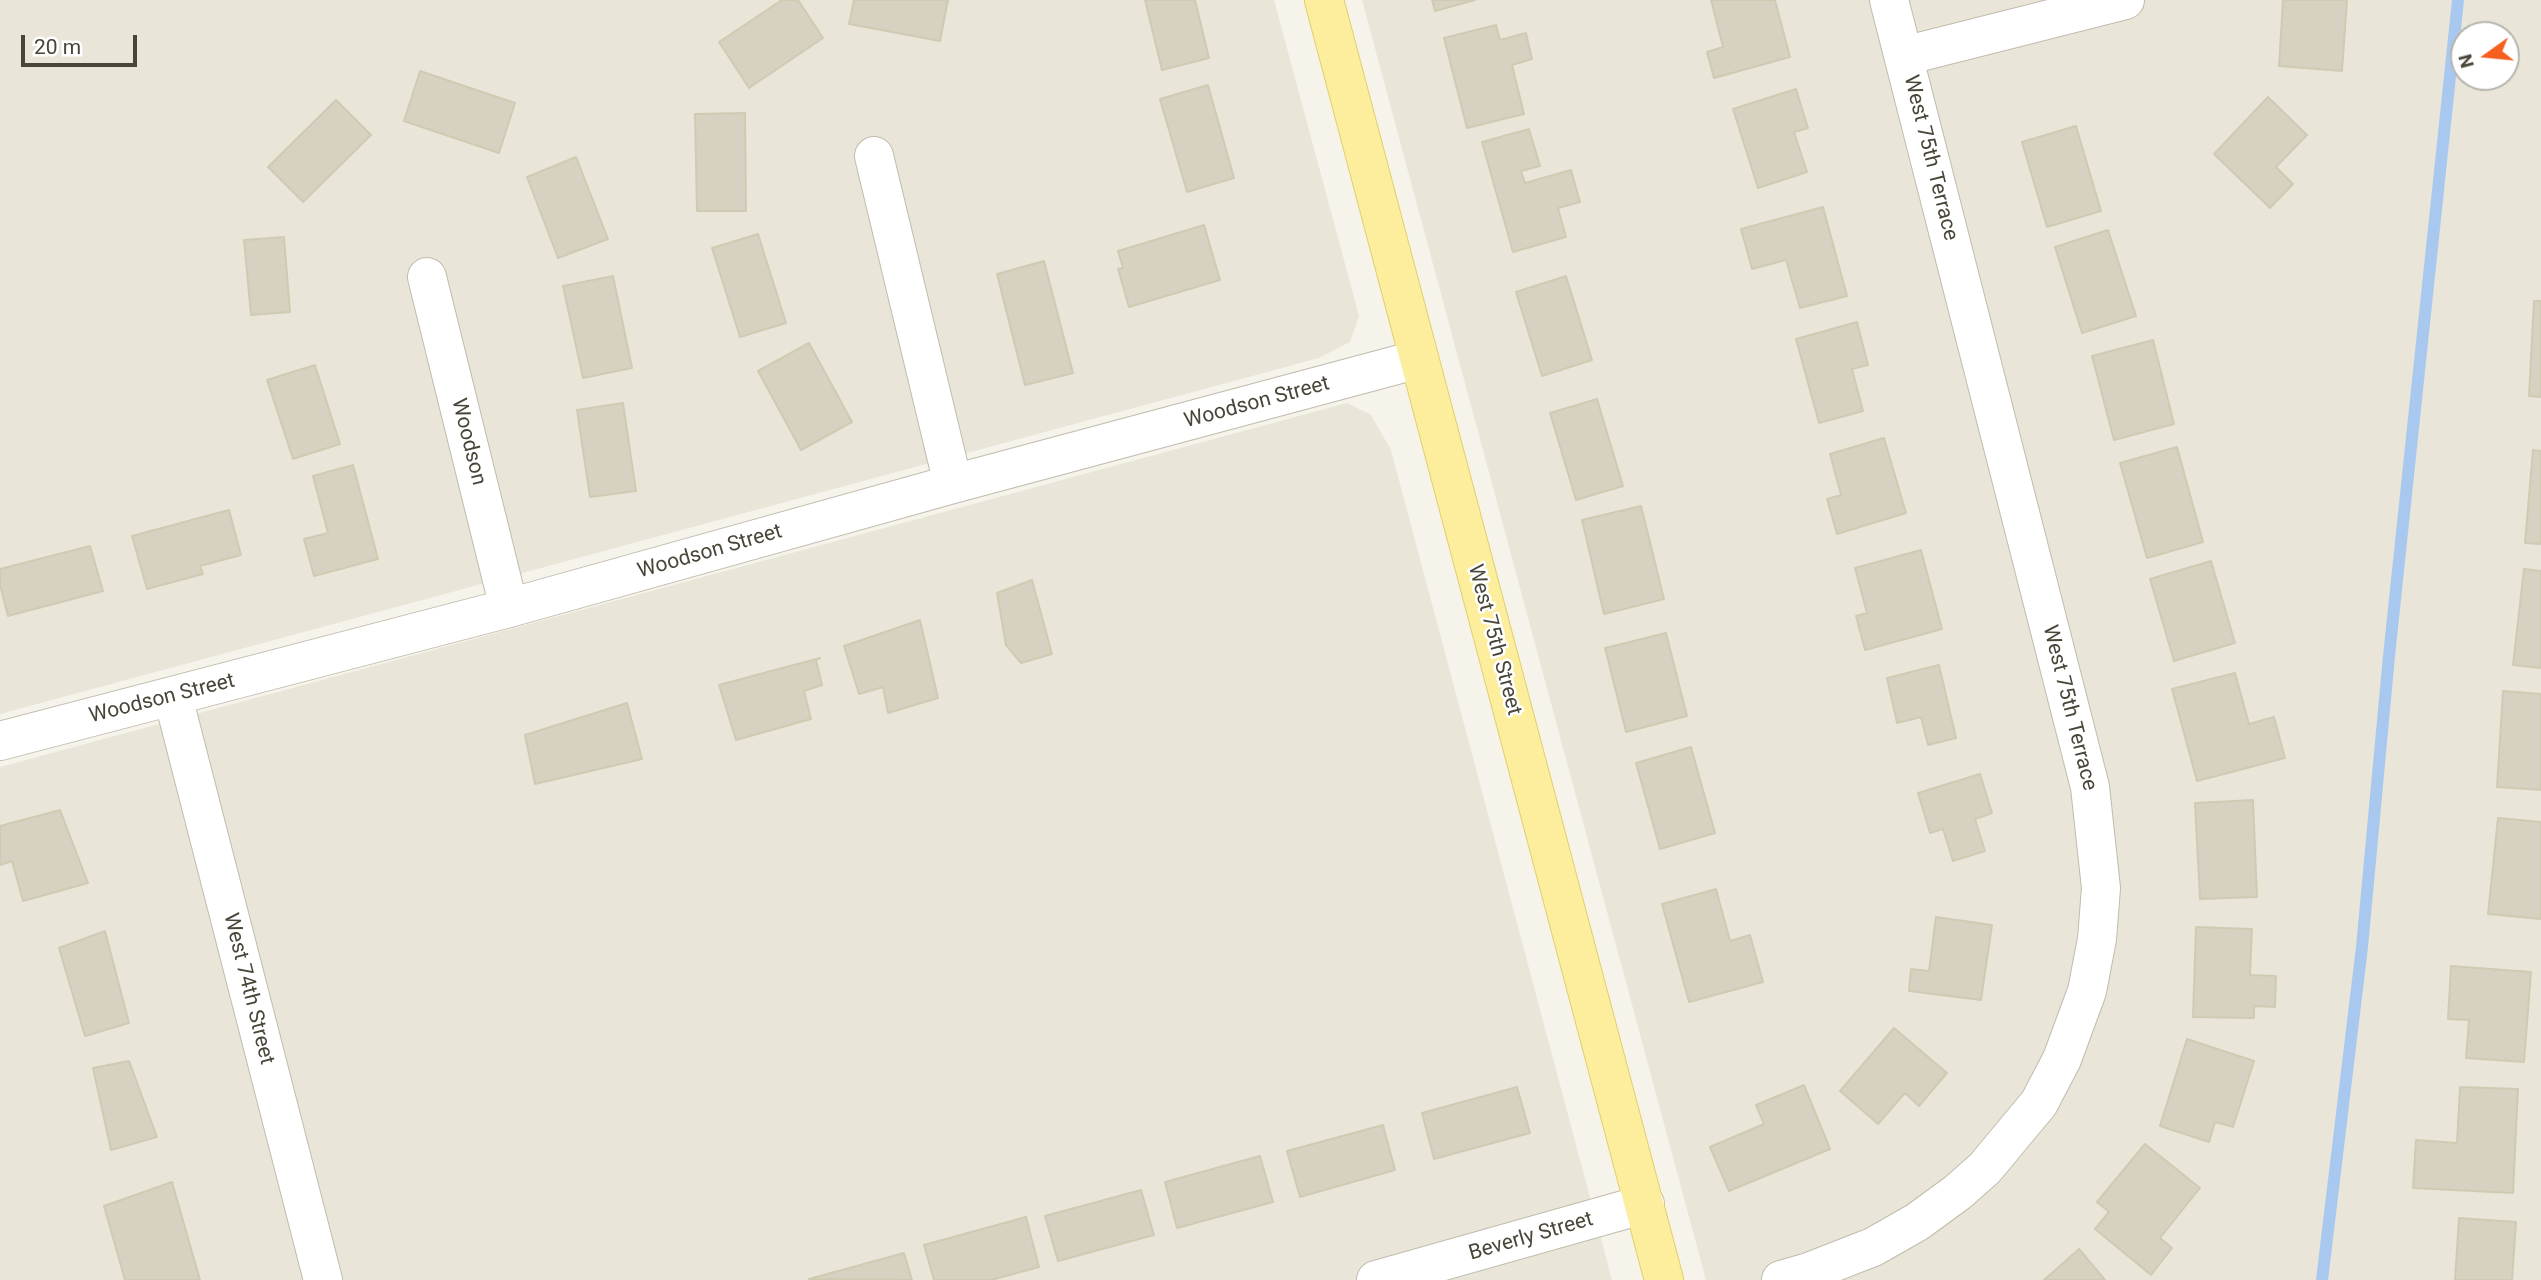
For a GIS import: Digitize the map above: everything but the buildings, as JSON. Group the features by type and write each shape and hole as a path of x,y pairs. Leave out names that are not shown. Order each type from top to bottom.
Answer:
{"main road":[{"name":"West 75th Street","path":"1324,0 1664,1280"}],"street":[{"name":"West 75th Terrace","path":"1781,1280 1884,1241 1917,1222 1985,1168 2039,1103 2062,1059 2087,991 2098,939 2101,888 2090,787 1889,0"},
{"path":"1904,56 2125,0"},
{"path":"874,156 953,484"},
{"name":"Woodson","path":"427,277 509,608"},
{"name":"Woodson Street","path":"0,741 509,608 953,484 1419,359"},
{"name":"West 74th Street","path":"173,697 323,1280"},
{"name":"Beverly Street","path":"1377,1280 1645,1204"}],"shaded area":[{"path":"0,0 1274,0 1359,316 1350,342 1319,358 0,714"},
{"path":"1362,0 2541,0 2541,1280 1706,1280"},
{"path":"1347,403 1371,415 1391,450 1612,1280 0,1280 0,767"}],"waterway":[{"path":"2322,1280 2362,947 2389,656 2458,0"}]}
